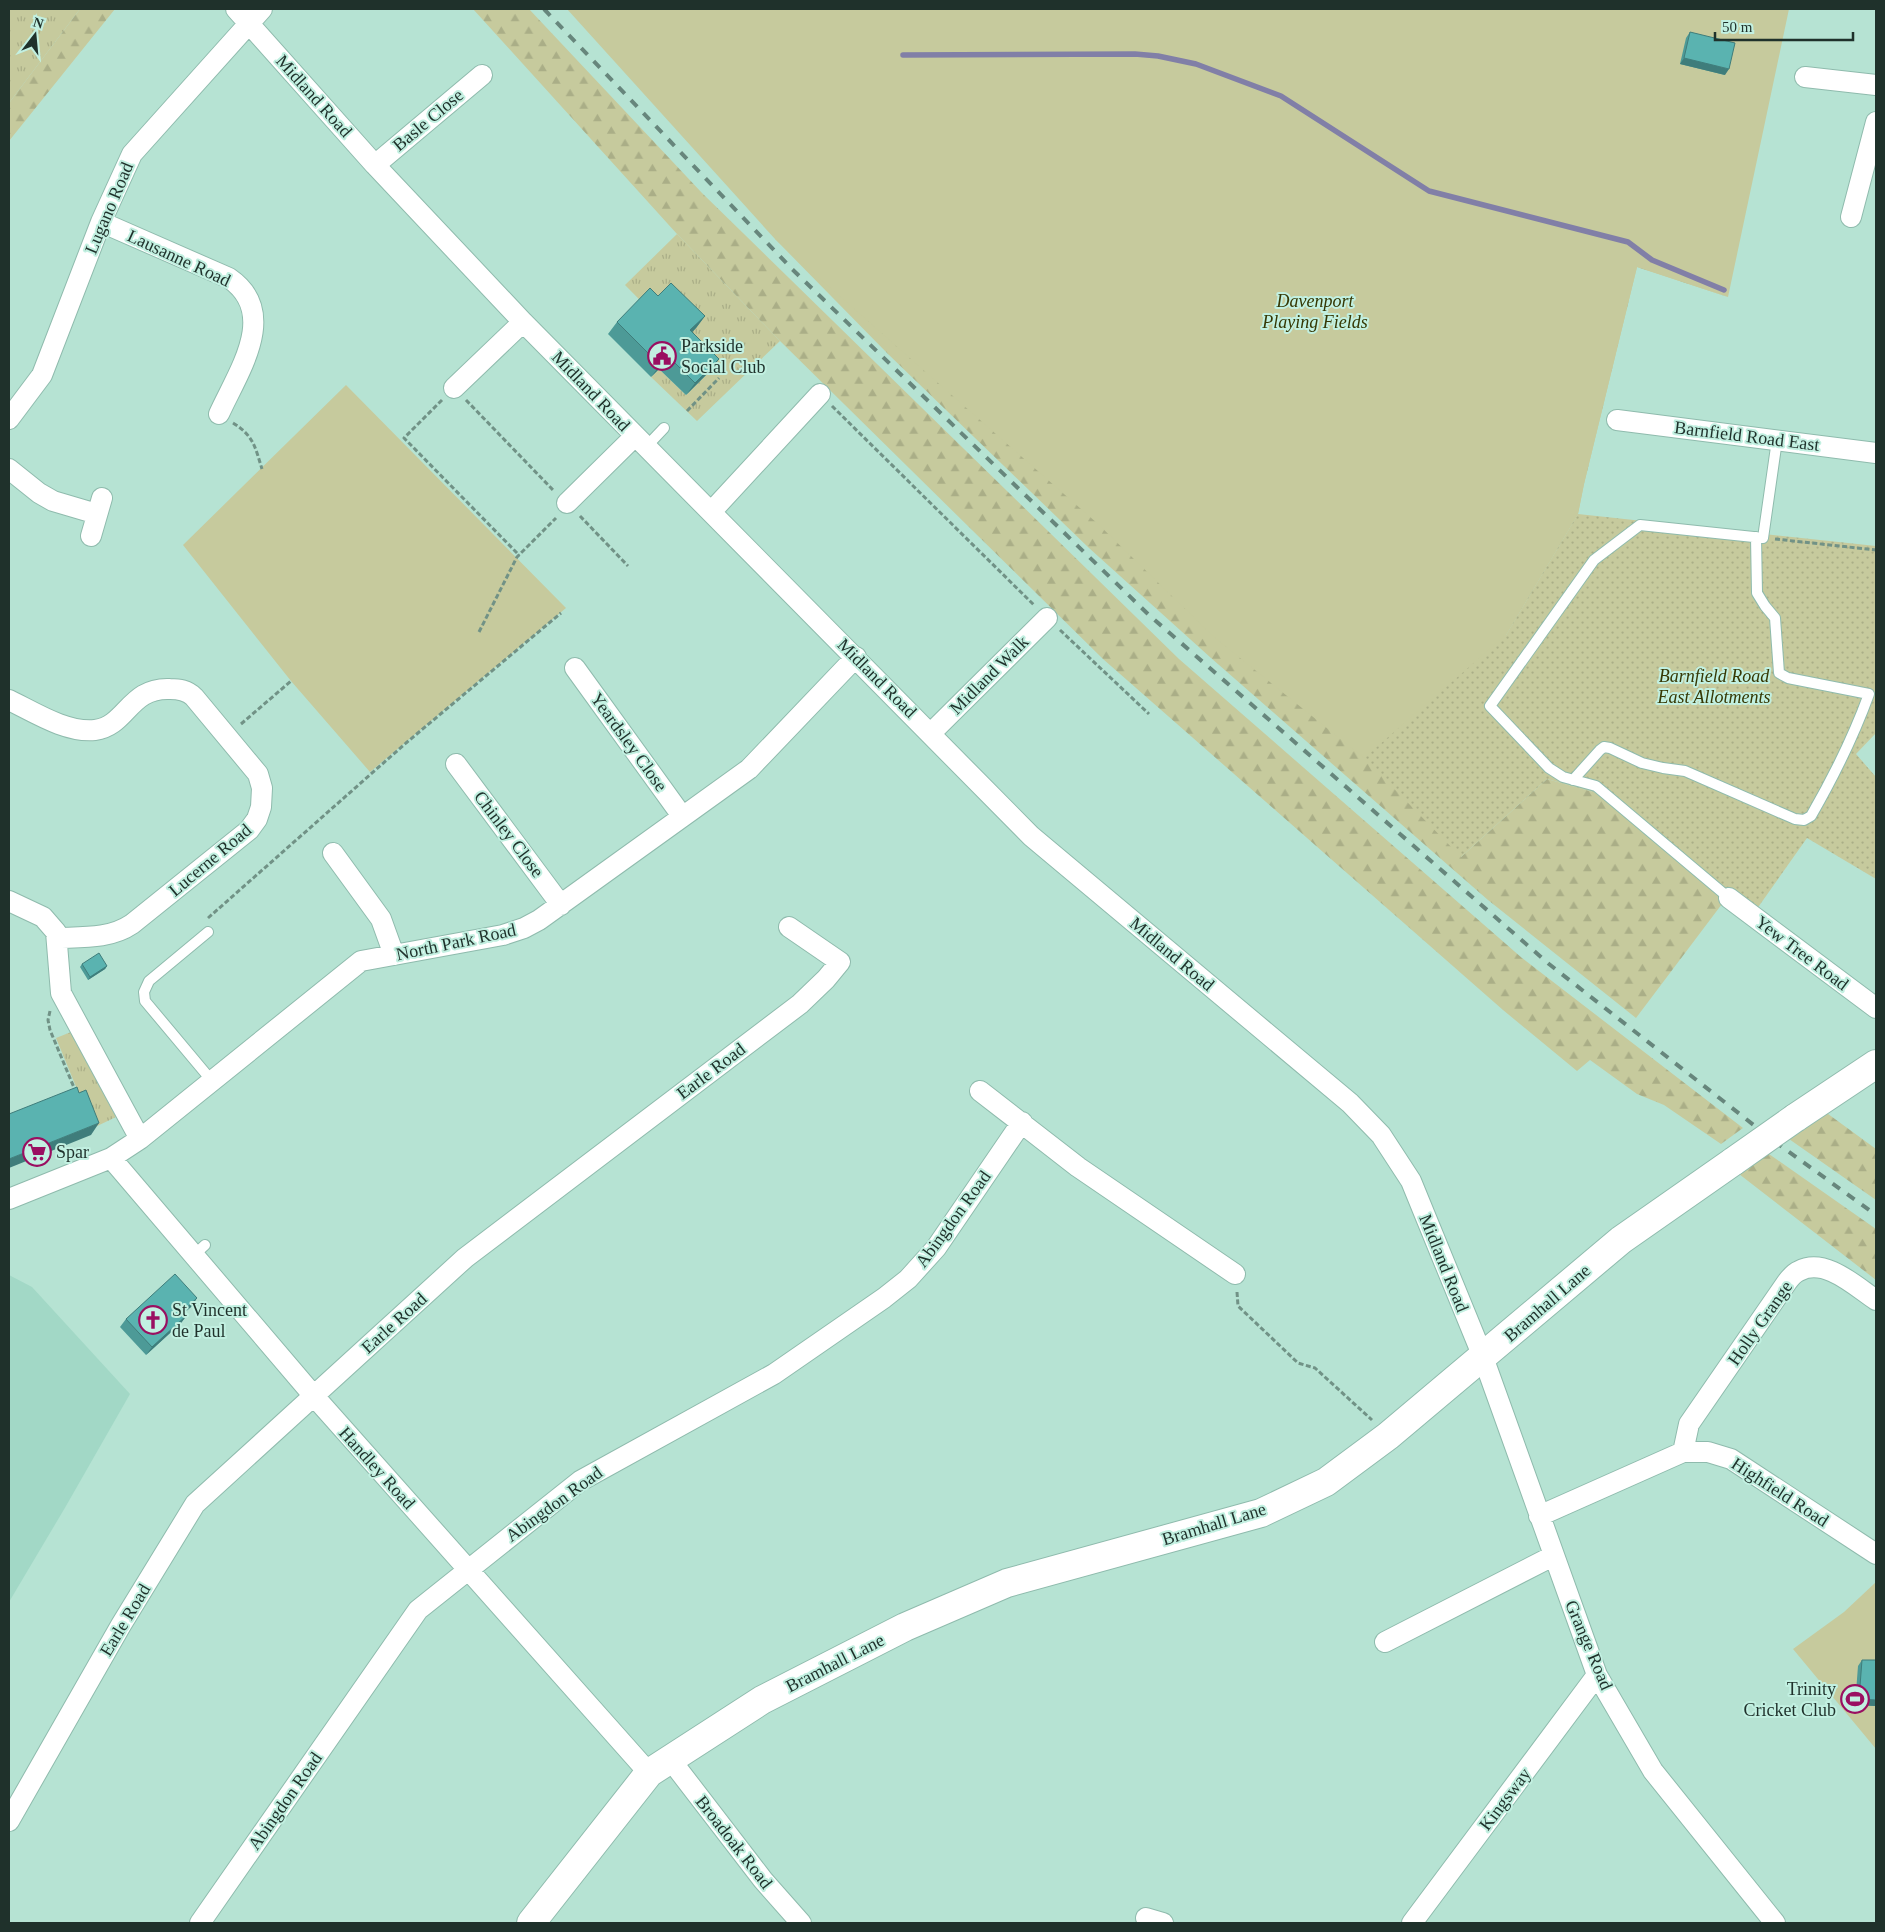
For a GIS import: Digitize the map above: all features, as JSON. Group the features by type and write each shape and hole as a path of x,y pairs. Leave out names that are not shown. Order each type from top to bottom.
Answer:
{"main road":[{"name":"Bramhall Lane","path":"531,1923 659,1766 762,1700 905,1627 1007,1583 1261,1512 1326,1482 1388,1436 1621,1240 1795,1118 1876,1064"}],"street":[{"name":"Midland Road","path":"249,13 375,165 523,322 1031,836 1350,1103 1381,1135 1411,1182 1483,1357"},
{"name":"Lugano Road","path":"9,419 42,375 102,222 132,154 249,13"},
{"name":"Basle Close","path":"375,165 482,75"},
{"path":"1805,77 1876,85"},
{"path":"1851,217 1876,122"},
{"name":"Lausanne Road","path":"102,222 229,278 244,290 248,296 253,314 252,340 219,414"},
{"path":"454,388 523,322"},
{"path":"711,512 820,394"},
{"name":"Barnfield Road East","path":"1617,420 1876,453"},
{"path":"568,504 640,442"},
{"path":"9,469 39,493 52,500 100,506 91,536"},
{"name":"Midland Walk","path":"931,733 1047,618"},
{"name":"North Park Road","path":"9,1199 33,1191 111,1158 140,1139 361,962 394,954 504,935 524,928 561,905 749,769 856,657"},
{"name":"Yeardsley Close","path":"575,668 682,816"},
{"name":"Lucerne Road","path":"9,700 62,724 94,730 112,724 145,692 163,688 184,690 194,697 228,736 258,774 262,788 261,808 257,819 249,830 122,931 111,935 58,938"},
{"name":"Chinley Close","path":"456,764 561,905"},
{"path":"334,853 381,919 394,954"},
{"name":"Yew Tree Road","path":"1729,898 1876,1008"},
{"path":"9,901 46,919 52,926 58,938 60,986 140,1139"},
{"name":"Earle Road","path":"9,1822 121,1626 195,1504 465,1258 792,1010 826,979 840,962 789,926"},
{"path":"980,1091 1078,1167 1236,1274"},
{"name":"Abingdon Road","path":"200,1923 418,1610 467,1569 580,1481 774,1374 884,1298 908,1279 936,1248 1022,1122"},
{"name":"Handley Road","path":"111,1158 200,1250 313,1395 467,1569 659,1766"},
{"name":"Holly Grange","path":"1683,1452 1689,1424 1787,1282 1798,1271 1820,1268 1832,1271 1876,1300"},
{"name":"Grange Road","path":"1483,1357 1597,1674 1654,1771 1775,1923"},
{"name":"Highfield Road","path":"1539,1516 1683,1452 1708,1452 1731,1459 1876,1554"},
{"path":"1385,1642 1553,1556"},
{"name":"Kingsway","path":"1412,1923 1597,1674"},
{"name":"Broadoak Road","path":"659,1766 801,1923"}],"lane":[{"path":"640,442 664,428"},
{"path":"1573,780 1604,747 1642,763 1685,771 1796,819 1807,819 1811,816 1837,771 1873,695 1788,678 1779,673 1775,618 1757,593 1760,537 1777,440"},
{"path":"1729,898 1596,786 1563,777 1548,768 1490,706 1594,560 1640,525 1760,537"},
{"path":"208,932 149,981 144,996 145,1001 212,1081"}],"path":[{"path":"687,411 720,378"},
{"path":"519,555 404,438 454,388 628,566"},
{"path":"820,394 1047,618 1149,714"},
{"path":"219,414 249,435 254,442 262,469"},
{"path":"479,632 519,555 568,504"},
{"path":"1760,537 1876,550"},
{"path":"208,932 202,924 406,742 561,612"},
{"path":"228,736 291,681"},
{"path":"60,986 50,1010 49,1025 76,1093"},
{"path":"1236,1274 1238,1306 1298,1364 1315,1368 1388,1436"}],"shaded area":[{"path":"9,1275 32,1287 130,1394 9,1602"}],"green space":[{"path":"9,9 80,9 9,103"},
{"path":"80,9 115,9 9,141 9,103"},
{"path":"473,9 529,9 702,193 1179,659 1522,958 1743,1128 1721,1144 1664,1105 1637,1094 1590,1060 1577,1071 1503,1010 1103,659 780,341 677,234"},
{"name":"Davenport Playing Fields","path":"567,9 1789,9 1728,297 1637,267 1578,514 1506,635 1364,758 1214,637 1098,524 775,239"},
{"path":"1301,144 1728,297 1637,267 1578,514 1506,635 1461,857 1547,779 1597,793 1725,900 1636,1018 1488,900 1211,658 1089,548 888,354 775,239 776,235"},
{"path":"677,234 780,341 697,421 651,377 659,369 686,395 710,371 625,285"},
{"path":"346,385 566,608 370,772 291,681 183,545"},
{"name":"Barnfield Road East Allotments","path":"1578,514 1876,546 1876,733 1856,754 1876,777 1876,879 1807,838 1754,913 1725,900 1597,793 1547,779 1461,857 1364,758 1506,635"},
{"path":"71,1032 116,1117 93,1128 56,1038"},
{"path":"1824,1111 1876,1149 1876,1200 1789,1139"},
{"path":"1769,1154 1876,1229 1876,1280 1739,1174"},
{"name":"Trinity Cricket Club","path":"1876,1582 1876,1749 1793,1649 1844,1612"}],"building":[{"path":"1690,32 1735,43 1729,69 1684,58"},
{"name":"Parkside Social Club","path":"671,283 705,316 690,330 719,359 695,383 668,356 660,365 617,322 650,288 658,296"},
{"path":"99,953 107,966 90,977 82,964"},
{"path":"77,1087 79,1093 86,1090 99,1123 9,1159 9,1114"},
{"name":"St Vincent de Paul","path":"175,1274 197,1298 183,1311 187,1315 152,1347 126,1319"},
{"path":"1862,1660 1876,1660 1876,1700 1859,1699"}],"waterway":[{"path":"903,55 1135,54 1158,56 1196,64 1281,96 1429,191 1628,242 1652,260 1724,290"}],"railway":[{"path":"544,9 792,269 1149,615 1549,964 1774,1141 1876,1215"}],"place":[{"name":"Parkside Social Club","path":"662,356"},
{"name":"Spar","path":"37,1152"},
{"name":"St Vincent de Paul","path":"153,1320"},
{"name":"Trinity Cricket Club","path":"1855,1699"}]}
